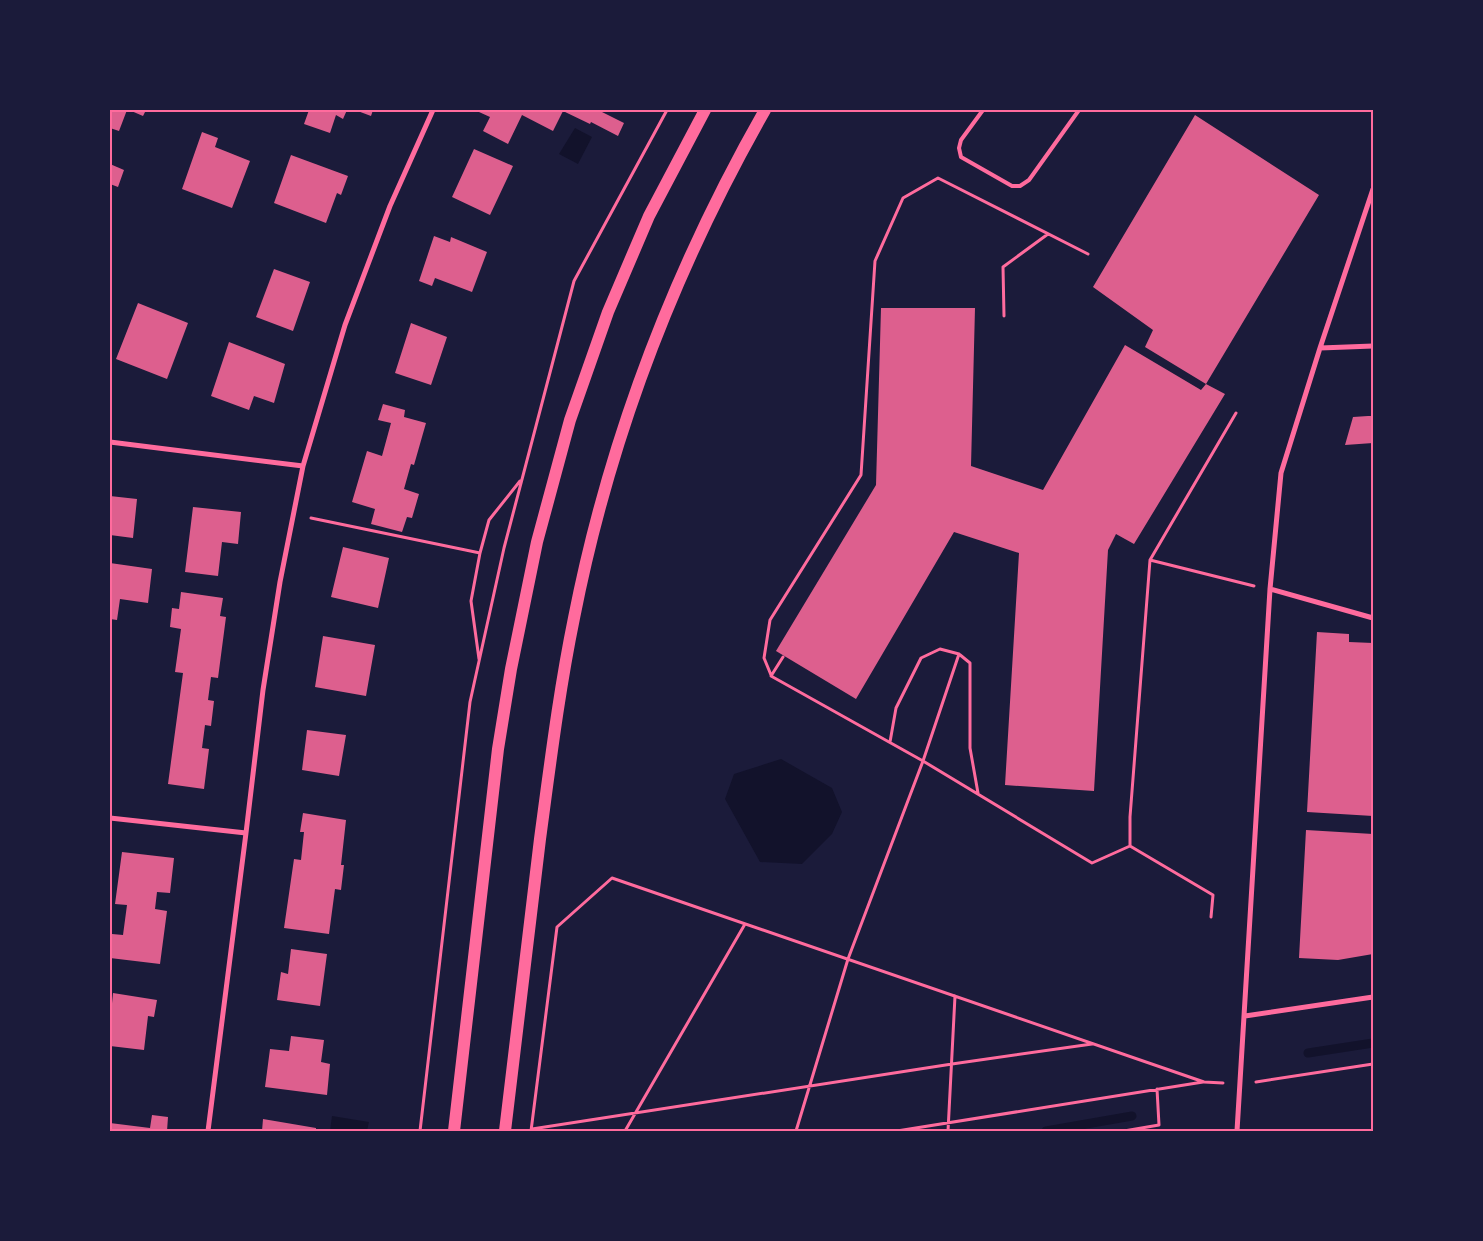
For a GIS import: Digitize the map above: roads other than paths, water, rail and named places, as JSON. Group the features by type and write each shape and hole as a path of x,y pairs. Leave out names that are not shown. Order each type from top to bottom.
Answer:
{"main road":[{"path":"454,1131 498,749 511,669 537,542 570,420 608,312 649,216 705,110"},
{"path":"505,1131 528,934 562,679 574,616 601,505 620,438 680,279 715,204 765,110"}],"street":[{"path":"208,1131 263,690 280,582 303,466 345,325 390,206 433,110"},
{"path":"1237,1131 1270,589 1281,473 1373,189"},
{"path":"1320,348 1373,346"},
{"path":"110,442 303,466"},
{"path":"1270,589 1373,618"},
{"path":"110,818 246,833"},
{"path":"1245,1016 1373,997"}],"lane":[{"path":"983,110 961,140 959,148 961,157 1012,186 1020,186 1029,180 1079,110"}],"waterway":[{"path":"1308,1053 1373,1043"},
{"path":"1046,1131 1132,1116"}]}
